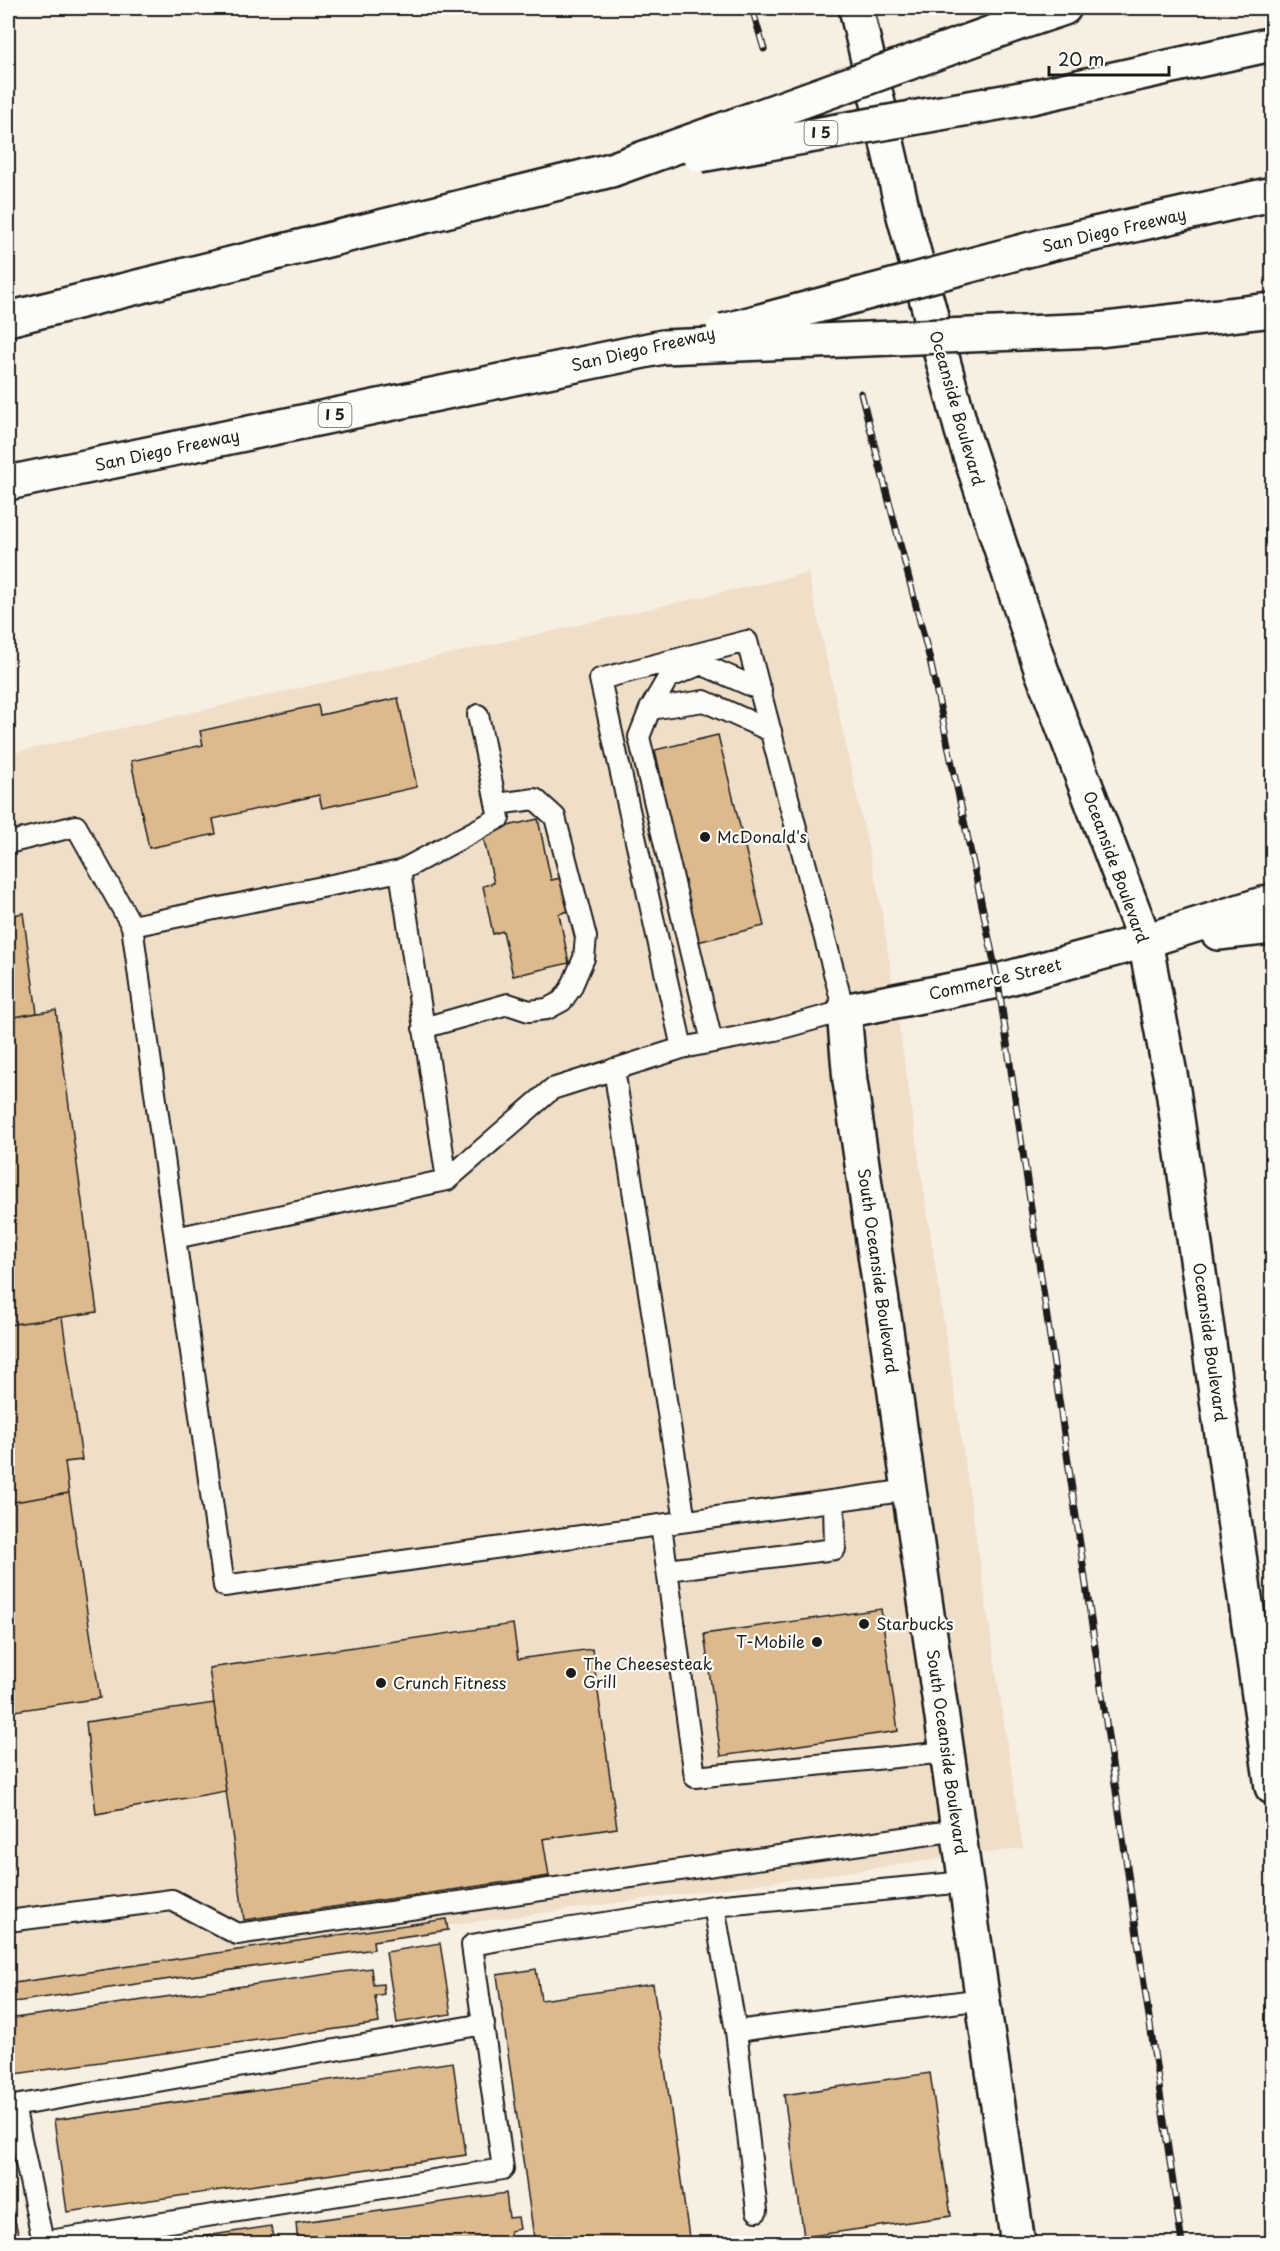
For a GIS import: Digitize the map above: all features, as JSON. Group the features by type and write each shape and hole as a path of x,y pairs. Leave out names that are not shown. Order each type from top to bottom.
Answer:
{"main road":[{"name":"Oceanside Boulevard","path":"856,8 904,216 962,431 1041,669 1145,941 1173,1090 1266,1684 1272,1786"},
{"path":"611,170 1064,8"},
{"name":"I 5","path":"8,319 611,170 1032,97 1272,44"},
{"name":"San Diego Freeway","path":"8,483 663,346 1050,244 1272,194"},
{"path":"663,346 1098,330 1272,310"},
{"path":"1145,941 1272,901"},
{"path":"1145,941 1272,927"},
{"name":"Commerce Street","path":"844,1011 998,981 1145,941"},
{"name":"South Oceanside Boulevard","path":"844,1011 850,1081 1018,2244"}],"lane":[{"path":"175,1238 447,1180 552,1089 682,1048 776,1030 844,1011 747,641 600,679 682,1048"},
{"path":"712,1042 639,737 650,709 668,678 701,664 761,690"},
{"path":"650,709 704,701 771,731"},
{"path":"132,926 400,871 499,818 478,715"},
{"path":"423,1028 508,1004 529,1011 547,1009 562,1001 571,988 584,958 586,937 555,817 534,799 496,804"},
{"path":"8,843 76,826 132,926 224,1586 909,1490"},
{"path":"400,871 447,1180"},
{"path":"614,1069 685,1521"},
{"path":"667,1570 835,1549 834,1501"},
{"path":"661,1525 695,1777 947,1752"},
{"path":"8,1921 172,1900 237,1934 958,1830"},
{"path":"484,2024 14,2106 43,2242 503,2169 484,2024 472,1946 533,1934 714,1906 965,1882"},
{"path":"714,1906 736,2031 757,2211"},
{"path":"736,2031 982,1999"}],"shaded area":[{"path":"808,573 881,906 1023,1848 8,1985 8,754"}],"building":[{"path":"398,698 417,787 322,808 319,795 213,819 216,834 149,848 131,761 203,745 200,731 318,705 320,715"},
{"name":"McDonald's","path":"718,735 764,926 697,942 655,791 664,790 655,750"},
{"path":"538,819 551,880 561,878 568,911 559,914 569,963 513,976 503,931 493,934 483,886 494,883 482,832"},
{"path":"23,913 37,1013 8,1018 8,916"},
{"path":"56,1010 97,1312 8,1325 8,1018"},
{"path":"62,1317 82,1460 65,1462 69,1493 8,1503 8,1325"},
{"path":"69,1493 100,1698 8,1712 8,1503"},
{"path":"881,1609 898,1731 721,1756 704,1634"},
{"path":"513,1624 518,1659 592,1649 617,1828 543,1839 549,1876 244,1920 209,1668"},
{"path":"214,1703 226,1791 96,1814 86,1722"},
{"path":"446,1919 448,1930 373,1941 374,1949 8,2003 8,1984"},
{"path":"440,1943 451,2014 397,2023 386,1952"},
{"path":"371,1968 373,1985 383,1984 384,1994 375,1996 379,2023 8,2075 8,2019"},
{"path":"536,1969 541,2000 653,1984 690,2244 562,2243 561,2235 534,2238 497,1975"},
{"path":"453,2062 466,2155 67,2212 54,2120"},
{"path":"930,2073 951,2216 804,2237 784,2095"},
{"path":"506,2193 509,2218 518,2217 520,2229 510,2231 511,2240 487,2244 298,2244 296,2223"},
{"path":"8,2194 21,2244 8,2244"},
{"path":"271,2226 274,2244 154,2244"}],"railway":[{"path":"752,8 764,49"},
{"path":"861,393 930,660 998,981 1182,2244"}],"place":[{"name":"McDonald's","path":"705,837"},
{"name":"Starbucks","path":"864,1624"},
{"name":"T-Mobile","path":"817,1642"},
{"name":"The Cheesesteak Grill","path":"571,1673"},
{"name":"Crunch Fitness","path":"381,1683"}]}
